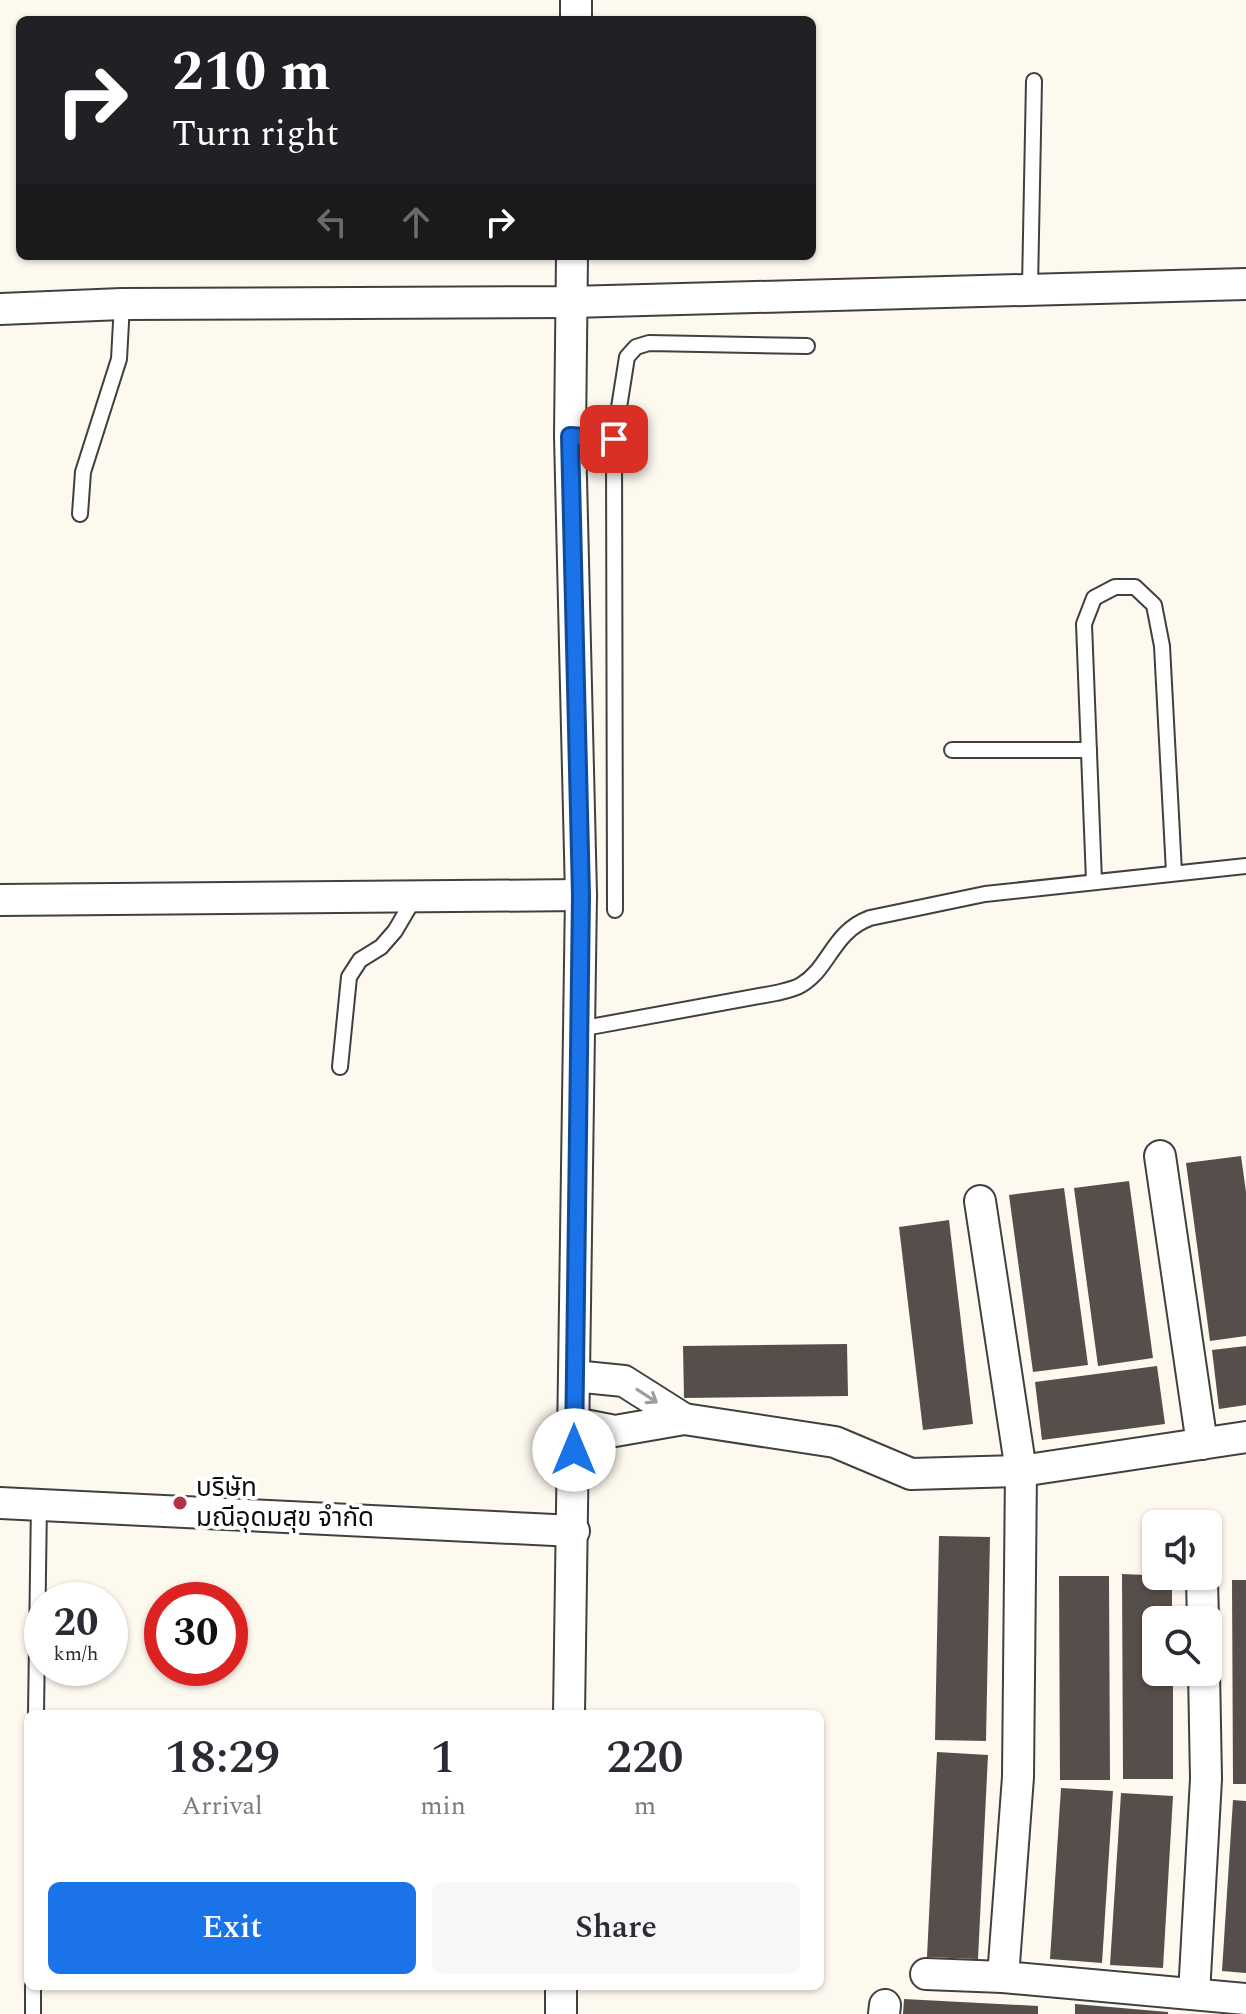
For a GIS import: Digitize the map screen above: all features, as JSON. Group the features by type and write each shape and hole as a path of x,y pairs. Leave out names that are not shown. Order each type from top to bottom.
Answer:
{"street":[{"path":"569,1710 581,895 570,436 572,260"},
{"path":"0,309 122,304 571,302 1030,287 1246,284"},
{"path":"0,900 417,893 581,895"},
{"path":"1160,1156 1202,1444"},
{"path":"980,1201 1021,1471 1018,1777 1003,1977"},
{"path":"574,1376 624,1381 684,1419"},
{"path":"574,1423 615,1431 684,1419 835,1442 911,1474 1021,1471 1246,1437"},
{"path":"0,1503 574,1531"},
{"path":"1194,1994 1206,1779 1204,1686"},
{"path":"926,1974 1003,1977 1246,1999"},
{"path":"561,1990 561,2014"}],"lane":[{"path":"1030,287 1034,81"},
{"path":"80,514 89,450 110,394 119,359 122,304"},
{"path":"615,910 614,439 627,357 636,347 649,343 807,346"},
{"path":"570,436 614,439"},
{"path":"1094,881 1084,624 1094,598 1115,587 1135,587 1154,605 1162,646 1174,872"},
{"path":"952,750 1089,750"},
{"path":"578,1029 776,993 802,985 839,938 855,923 870,918 985,894 1246,866"},
{"path":"340,1067 349,977 360,960 381,947 395,931 417,893"},
{"path":"36,1710 39,1503"},
{"path":"33,1990 33,2014"}],"building":[{"path":"1241,1156 1246,1192 1246,1336 1210,1341 1186,1163"},
{"path":"1129,1181 1153,1358 1098,1366 1074,1188"},
{"path":"1064,1188 1088,1365 1033,1372 1009,1195"},
{"path":"949,1220 973,1424 923,1430 899,1227"},
{"path":"847,1344 848,1396 684,1398 683,1346"},
{"path":"1246,1346 1246,1405 1219,1409 1212,1350"},
{"path":"1157,1366 1165,1424 1042,1440 1035,1382"},
{"path":"939,1536 990,1537 986,1741 935,1740"},
{"path":"1122,1574 1142,1575 1142,1590 1172,1590 1172,1606 1142,1606 1142,1686 1173,1686 1173,1779 1123,1779"},
{"path":"1059,1576 1109,1576 1110,1780 1060,1780"},
{"path":"1232,1580 1246,1580 1246,1784 1233,1784"},
{"path":"937,1752 988,1755 978,1959 927,1957"},
{"path":"1061,1788 1113,1791 1102,1963 1050,1959"},
{"path":"1121,1793 1173,1796 1163,1968 1110,1965"},
{"path":"1233,1800 1246,1801 1246,1973 1222,1971"},
{"path":"904,1999 1038,2006 1038,2014 903,2014"},
{"path":"1075,2004 1168,2012 1168,2014 1075,2014"}],"place":[{"name":"บริษัท มณีอุดมสุข จำกัด","path":"180,1503"}],"route":[{"path":"574,1450 581,895 570,436 614,439"}]}
